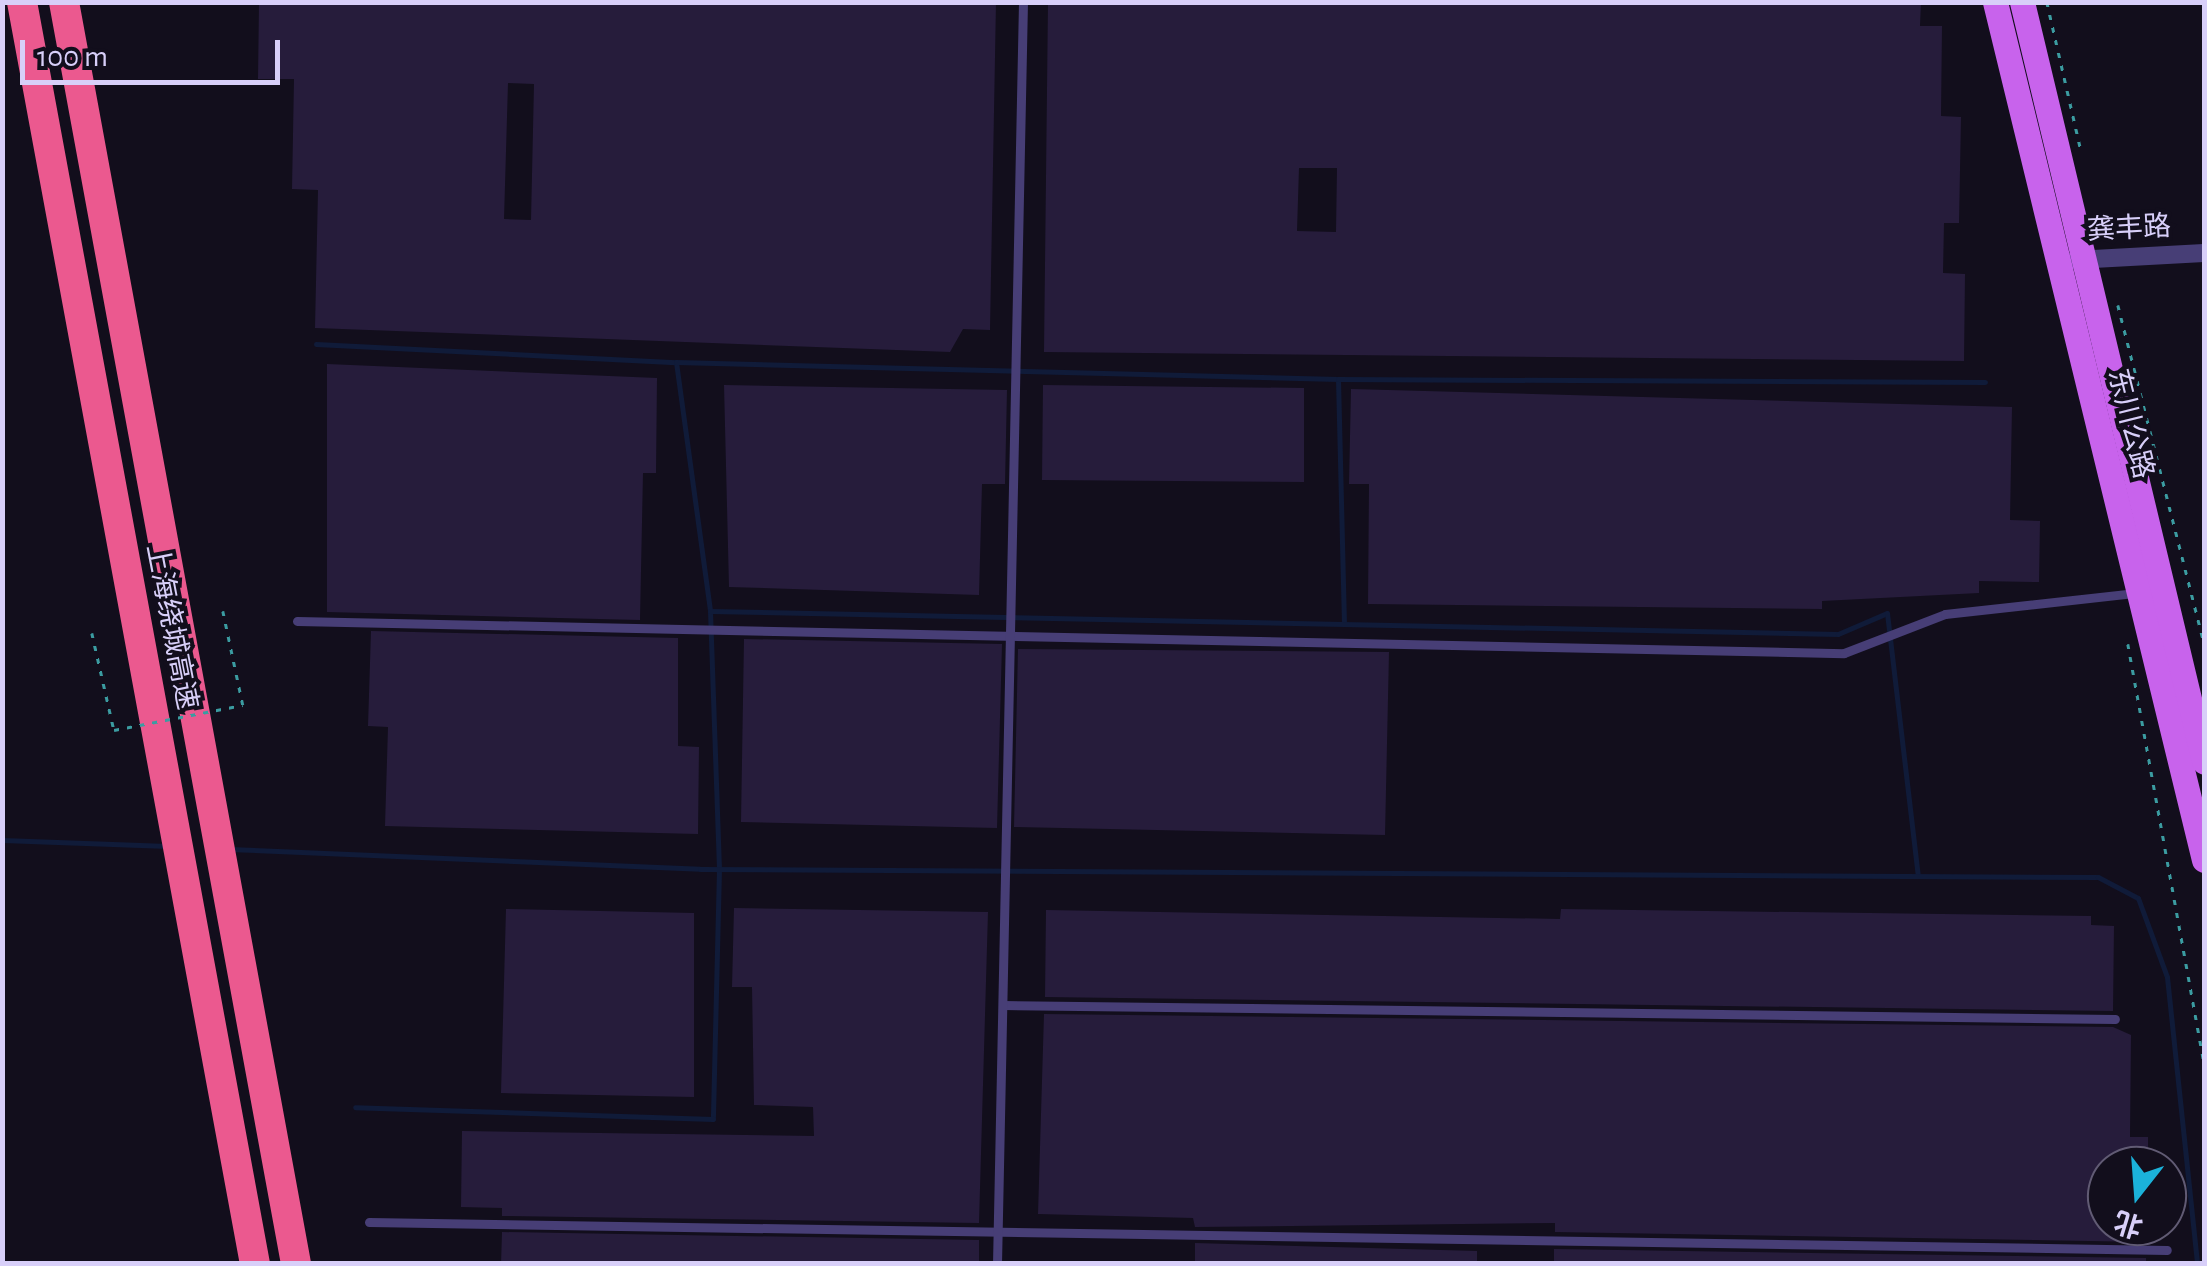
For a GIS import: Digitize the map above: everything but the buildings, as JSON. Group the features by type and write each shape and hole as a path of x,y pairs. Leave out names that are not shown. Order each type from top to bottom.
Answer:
{"highway":[{"name":"上海绕城高速","path":"22,2 255,1264"},
{"name":"上海绕城高速","path":"64,2 296,1264"}],"main road":[{"name":"东川公路","path":"1995,2 2142,591 2204,860"},
{"name":"东川公路","path":"2022,2 2090,258 2204,761"}],"street":[{"name":"龚丰路","path":"2058,262 2204,253"}],"lane":[{"path":"997,1264 1024,2"},
{"path":"297,622 1844,653 1886,642 1945,614 2142,591"},
{"path":"1003,1006 2115,1019"},
{"path":"368,1222 2167,1250"}],"path":[{"path":"2048,2 2085,167"},
{"path":"2116,296 2204,642"},
{"path":"92,633 114,730 243,705 223,611"}],"waterway":[{"path":"316,344 676,362 710,611 719,869 713,1119 355,1107"},
{"path":"676,362 1338,379 1344,624"},
{"path":"1338,379 1985,382"},
{"path":"710,611 1838,634 1887,613 1918,875"},
{"path":"2,840 168,846"},
{"path":"229,849 700,869 2098,877 2138,898 2167,977 2197,1264"}]}
